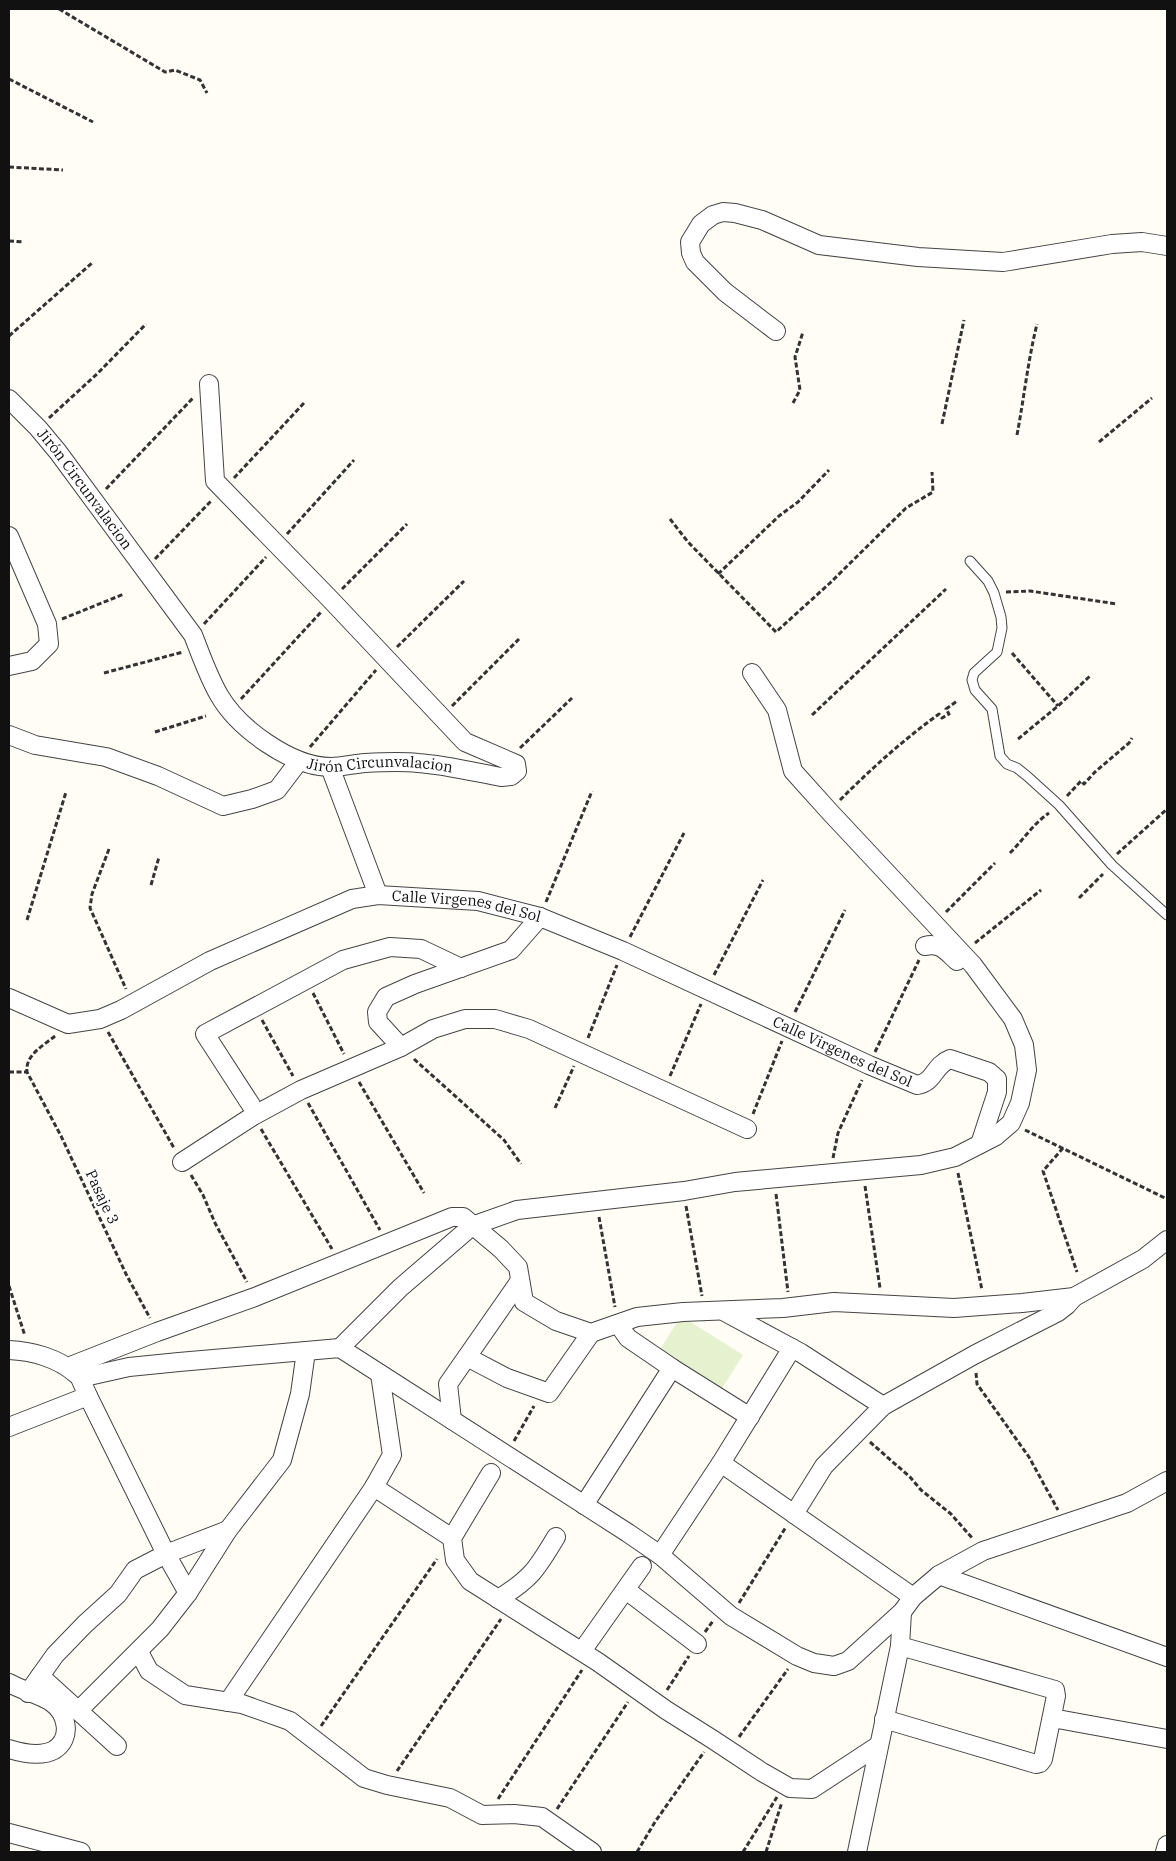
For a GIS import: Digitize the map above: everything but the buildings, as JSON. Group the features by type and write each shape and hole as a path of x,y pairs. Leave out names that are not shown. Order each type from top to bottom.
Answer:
{"street":[{"path":"776,331 725,292 695,262 691,253 690,242 701,224 713,215 723,212 735,213 762,220 819,246 918,257 1003,262 1112,244 1142,242 1167,246"},
{"name":"Jirón Circunvalacion","path":"9,399 38,428 95,500 193,635 205,667 219,696 247,727 278,750 298,761 330,767 365,763 418,762 501,777 511,776 516,771 516,764 465,742 215,481 203,389"},
{"path":"9,536 47,624 49,644 32,661 9,666"},
{"path":"340,1348 400,1288 472,1226 517,1210 684,1191 735,1182 921,1166 955,1157 996,1136 1011,1123 1020,1103 1027,1070 1024,1045 1013,1020 968,959 793,771 777,710 752,673"},
{"path":"9,735 35,745 106,757 158,776 223,806 278,790 298,761"},
{"path":"330,767 378,895"},
{"name":"Calle Virgenes del Sol","path":"68,1024 100,1019 210,961 352,899 378,895 478,901 540,917 623,951 869,1065 917,1085 928,1081 942,1063 950,1059 989,1072 997,1079 997,1092 980,1144"},
{"path":"401,1047 378,1022 377,1012 386,997 415,984 511,950 540,917"},
{"path":"925,946 933,944 944,948 960,965 968,959"},
{"path":"252,1110 205,1034 343,960 390,946 421,949 461,968"},
{"path":"9,998 68,1024"},
{"path":"182,1162 252,1110 401,1047 433,1029 465,1020 495,1020 529,1029 747,1129"},
{"path":"74,1372 157,1332 255,1298 452,1217 462,1217 501,1249 518,1267 519,1282 524,1302 556,1321 591,1333"},
{"path":"794,1514 824,1466 883,1406 974,1354 1058,1312 1074,1297 1142,1259 1167,1240"},
{"path":"452,1420 448,1384 519,1282"},
{"path":"467,1357 507,1378 549,1393 591,1333 637,1317 683,1312 789,1308 834,1302 954,1308 1074,1297"},
{"path":"725,1311 792,1348 883,1406"},
{"path":"618,1324 628,1338 672,1368 750,1416"},
{"path":"9,1350 30,1351 74,1372 340,1348 660,1555 731,1616 797,1656 814,1663 834,1666 848,1661 902,1612 913,1597 939,1575 983,1551 1065,1523 1093,1516 1127,1503 1167,1481"},
{"path":"660,1555 720,1464 792,1348"},
{"path":"78,1712 160,1630 188,1593 228,1530 282,1460 300,1394 306,1351"},
{"path":"584,1505 672,1368"},
{"path":"74,1372 88,1396 166,1554 188,1593"},
{"path":"228,1702 374,1487 392,1455 380,1374"},
{"path":"9,1427 88,1396"},
{"path":"720,1464 913,1597"},
{"path":"491,1473 452,1538 455,1560 470,1581 587,1654 666,1710 786,1786 812,1789 878,1745"},
{"path":"374,1487 452,1538"},
{"path":"28,1692 61,1649 118,1594 135,1570 166,1554 228,1530"},
{"path":"504,1602 537,1569 556,1537"},
{"path":"587,1654 642,1566"},
{"path":"939,1575 1167,1657"},
{"path":"626,1590 697,1644"},
{"path":"857,1852 900,1646 902,1612"},
{"path":"884,1720 1036,1764 1040,1763 1043,1759 1052,1718 1055,1690 900,1646"},
{"path":"139,1652 149,1671 184,1695 242,1704 290,1721 364,1778 387,1785 450,1798 482,1815 514,1814 542,1817 592,1852"},
{"path":"40,1676 117,1746"},
{"path":"9,1683 51,1702 64,1716 67,1729 63,1740 54,1750 40,1754 22,1753 9,1749"},
{"path":"1052,1718 1167,1739"},
{"path":"9,1833 81,1852"},
{"path":"1165,1852 1167,1844"}],"lane":[{"path":"970,561 988,581 994,592 1002,617 997,652 974,673 972,680 975,690 992,709 1000,756 1007,764 1017,768 1027,776 1055,808 1110,863 1167,914"}],"path":[{"path":"59,9 165,72 175,70 200,80 208,93"},
{"path":"9,79 93,122"},
{"path":"9,167 63,170"},
{"path":"9,241 24,242"},
{"path":"9,336 92,263"},
{"path":"942,424 964,320"},
{"path":"38,428 146,324"},
{"path":"1017,434 1037,324"},
{"path":"794,403 800,390 794,357 804,332"},
{"path":"95,500 203,389"},
{"path":"1099,442 1152,398"},
{"path":"718,574 779,516 798,502 829,470"},
{"path":"670,519 688,542 718,574 776,632 830,583 906,508 933,492 932,472"},
{"path":"230,710 331,600 407,524"},
{"path":"812,715 946,589"},
{"path":"994,592 1030,591 1117,604"},
{"path":"47,624 124,594"},
{"path":"441,716 519,640"},
{"path":"104,673 184,652"},
{"path":"1012,653 1058,706"},
{"path":"1018,738 1058,706 1090,676"},
{"path":"508,760 572,698"},
{"path":"829,811 886,756 939,714 942,718 949,714 946,709 957,701"},
{"path":"155,732 206,716"},
{"path":"1010,854 1027,837 1038,820 1055,808 1081,780 1084,784 1129,743 1132,738"},
{"path":"27,920 66,792"},
{"path":"540,917 592,792"},
{"path":"1079,898 1110,863 1167,809"},
{"path":"555,1108 581,1053 623,951 684,833"},
{"path":"109,849 92,894 90,908 133,1003"},
{"path":"151,885 159,856"},
{"path":"934,924 995,863"},
{"path":"968,959 1041,890"},
{"path":"306,980 352,1068 424,1194"},
{"path":"254,1007 388,1244"},
{"path":"9,1072 27,1072 26,1065 31,1055 68,1024"},
{"path":"401,1047 504,1140 521,1164"},
{"name":"Pasaje 3","path":"27,1072 61,1136 127,1276 157,1332"},
{"path":"252,1110 340,1263"},
{"path":"1011,1123 1167,1200"},
{"path":"1063,1148 1043,1171 1077,1272"},
{"path":"955,1157 983,1298"},
{"path":"862,1170 881,1291"},
{"path":"774,1178 789,1308"},
{"path":"684,1191 705,1311"},
{"path":"595,1202 618,1324"},
{"path":"9,1286 30,1351"},
{"path":"974,1354 977,1384 1029,1457 1048,1488 1065,1523"},
{"path":"506,1455 538,1400 549,1393"},
{"path":"859,1432 910,1477 921,1490 951,1514 983,1551"},
{"path":"731,1616 794,1514"},
{"path":"312,1738 452,1538"},
{"path":"387,1785 504,1602"},
{"path":"497,1816 493,1807 587,1654"},
{"path":"734,1753 735,1743 797,1656"},
{"path":"557,1810 636,1689"},
{"path":"638,1852 655,1822 712,1739"},
{"path":"743,1852 786,1786"},
{"path":"766,1852 786,1786"}],"green space":[{"path":"681,1316 743,1355 721,1390 659,1351"}]}
